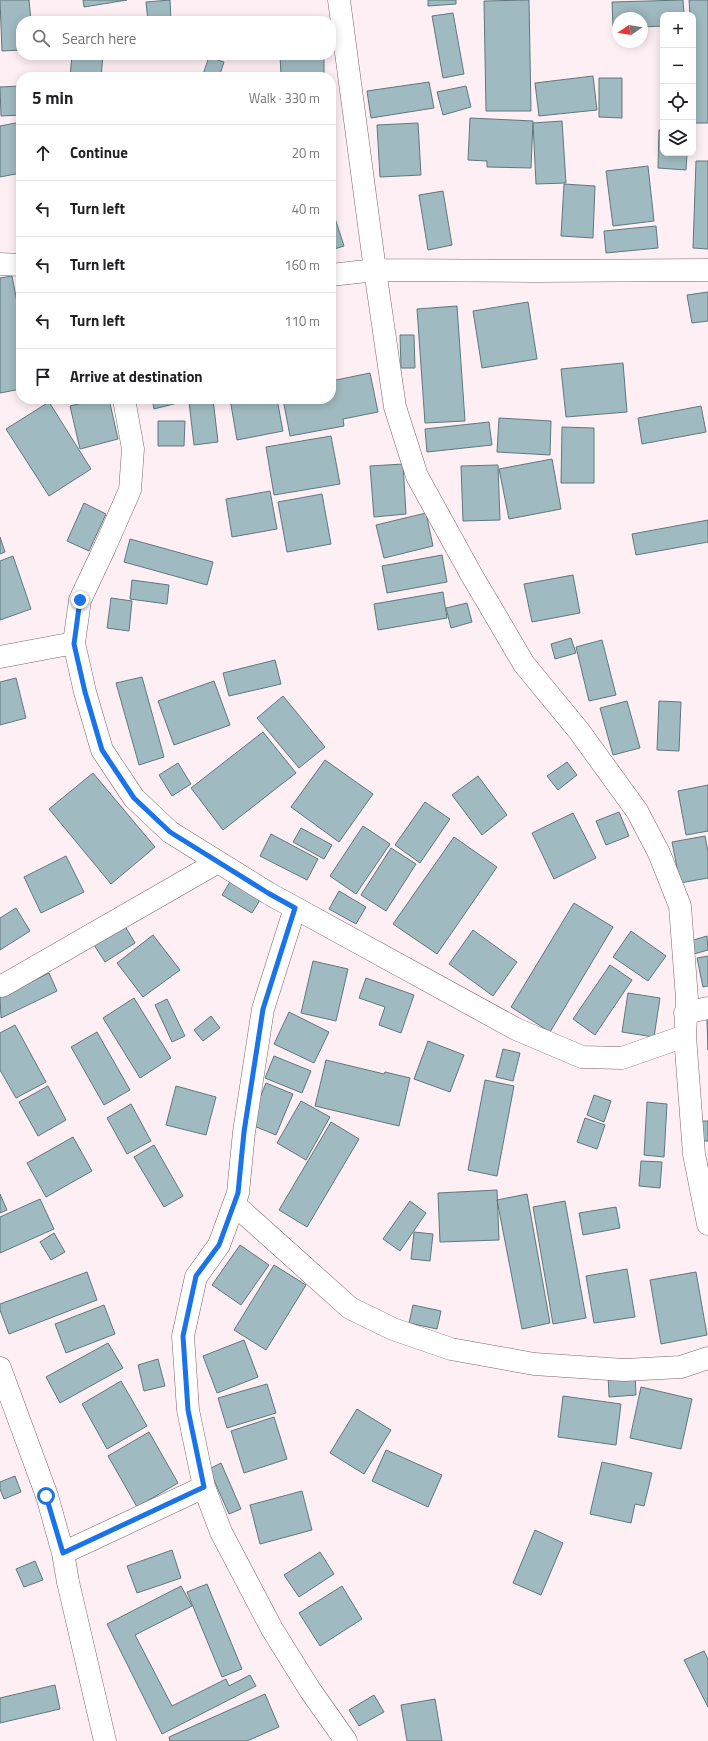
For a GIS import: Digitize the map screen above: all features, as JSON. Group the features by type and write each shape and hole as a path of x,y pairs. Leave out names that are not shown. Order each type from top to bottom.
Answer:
{"street":[{"path":"339,0 395,407 417,476 471,574 524,664 584,737 637,811 660,853 680,906 687,999 685,1013 685,1036 694,1154 708,1224"},
{"path":"0,264 16,265"},
{"path":"336,274 375,270 535,272 708,270"},
{"path":"125,404 133,449 130,490 105,548 80,600 74,644 85,692 102,750 134,798 170,832 268,893 516,1029 582,1057 622,1058 685,1036"},
{"path":"0,657 74,644"},
{"path":"2,986 218,862"},
{"path":"295,908 263,1009 244,1132 238,1193 219,1245 196,1276 183,1336 188,1410 204,1487 222,1532 272,1629 310,1690 346,1741"},
{"path":"685,1013 708,1008"},
{"path":"234,1204 350,1308 393,1329 451,1349 534,1364 624,1370 681,1367 708,1358"},
{"path":"0,1368 46,1496 63,1553 68,1582 105,1741"},
{"path":"63,1553 204,1487"}],"building":[{"path":"0,0 29,0 31,16 16,16 16,50 2,51"},
{"path":"83,0 127,0 84,7"},
{"path":"170,0 171,16 147,16 146,2"},
{"path":"428,0 456,0 456,4 428,6"},
{"path":"529,0 531,111 486,111 484,1"},
{"path":"683,0 684,12 660,12 660,26 648,27 648,12 612,12 612,2"},
{"path":"689,0 708,0 708,123 696,123 696,12 690,12"},
{"path":"453,13 464,74 443,78 432,16"},
{"path":"72,60 103,60 101,72 70,72"},
{"path":"208,60 218,60 224,62 221,72 204,72"},
{"path":"280,60 324,60 324,72 281,72"},
{"path":"593,76 597,110 539,116 535,83"},
{"path":"599,78 622,78 622,118 599,117"},
{"path":"429,82 434,108 371,118 367,91"},
{"path":"16,86 16,115 1,116 0,87"},
{"path":"466,86 471,107 443,115 437,92"},
{"path":"470,118 533,121 531,168 487,167 487,161 468,160"},
{"path":"562,121 566,183 536,184 533,123"},
{"path":"16,123 16,174 0,177 0,126"},
{"path":"418,123 421,175 380,177 377,125"},
{"path":"660,130 660,156 687,156 686,170 658,168"},
{"path":"696,161 708,161 708,249 693,248"},
{"path":"648,166 654,221 613,226 606,171"},
{"path":"564,184 595,186 593,238 561,236"},
{"path":"443,191 452,245 428,250 419,195"},
{"path":"336,221 344,246 336,248"},
{"path":"656,226 658,248 606,253 604,231"},
{"path":"12,276 16,297 16,390 0,393 0,278"},
{"path":"708,292 708,321 692,323 687,295"},
{"path":"528,302 537,359 482,368 473,311"},
{"path":"457,306 465,421 425,423 417,309"},
{"path":"400,335 414,335 415,368 401,368"},
{"path":"623,363 627,412 566,417 561,369"},
{"path":"370,373 378,412 343,419 344,426 290,436 284,404 336,404 336,380"},
{"path":"46,404 50,404 91,469 49,496 6,429"},
{"path":"78,404 110,404 118,439 80,449 70,406"},
{"path":"153,404 174,404 154,409"},
{"path":"189,404 214,404 218,442 194,445"},
{"path":"231,404 278,404 283,431 237,440"},
{"path":"701,406 706,432 642,444 638,418"},
{"path":"499,418 551,421 550,455 497,452"},
{"path":"158,421 185,421 184,446 158,446"},
{"path":"489,422 492,445 427,452 425,429"},
{"path":"562,427 594,428 594,483 561,483"},
{"path":"331,436 340,484 274,495 266,447"},
{"path":"552,459 561,509 509,519 499,469"},
{"path":"403,464 406,514 374,517 370,466"},
{"path":"498,465 500,520 463,521 461,466"},
{"path":"270,491 277,529 232,537 226,499"},
{"path":"322,494 331,544 287,552 278,502"},
{"path":"84,503 106,514 89,551 67,541"},
{"path":"426,513 433,546 384,558 376,525"},
{"path":"708,520 708,542 636,555 632,534"},
{"path":"0,537 5,552 0,554"},
{"path":"130,539 213,562 207,585 124,562"},
{"path":"442,555 447,582 387,593 382,566"},
{"path":"13,556 31,609 0,620 0,561"},
{"path":"573,575 580,613 532,622 524,584"},
{"path":"132,580 169,585 167,604 130,599"},
{"path":"443,592 447,618 378,630 374,604"},
{"path":"111,598 132,601 129,631 107,628"},
{"path":"467,603 472,622 451,628 446,608"},
{"path":"571,638 576,653 555,659 551,644"},
{"path":"602,640 616,695 589,701 576,647"},
{"path":"275,660 281,684 229,696 223,673"},
{"path":"142,677 164,757 139,765 116,683"},
{"path":"16,678 26,718 0,725 0,682"},
{"path":"214,681 230,725 174,745 158,701"},
{"path":"283,696 325,747 299,768 257,718"},
{"path":"627,701 640,748 613,755 600,708"},
{"path":"659,701 681,702 679,751 657,750"},
{"path":"263,732 296,773 223,830 191,788"},
{"path":"325,760 373,794 339,842 291,807"},
{"path":"567,762 577,775 558,790 547,776"},
{"path":"178,763 191,784 172,796 159,775"},
{"path":"93,773 155,847 111,884 49,809"},
{"path":"478,776 507,815 482,835 452,795"},
{"path":"708,785 708,831 686,835 678,791"},
{"path":"425,802 450,819 420,863 395,845"},
{"path":"619,812 629,836 606,845 596,821"},
{"path":"573,813 596,858 554,879 532,833"},
{"path":"363,826 390,844 356,894 330,876"},
{"path":"301,828 332,845 324,859 293,842"},
{"path":"271,834 318,859 307,880 260,856"},
{"path":"705,836 708,852 708,878 680,883 672,842"},
{"path":"454,837 497,867 437,954 393,924"},
{"path":"391,848 416,864 386,911 361,895"},
{"path":"66,856 84,892 41,913 24,877"},
{"path":"230,882 260,900 252,913 222,895"},
{"path":"339,891 366,907 356,924 329,909"},
{"path":"574,903 613,927 550,1032 511,1007"},
{"path":"16,908 30,931 0,950 0,918"},
{"path":"125,926 135,943 105,962 94,945"},
{"path":"473,930 517,962 493,996 449,964"},
{"path":"631,931 666,956 648,981 613,957"},
{"path":"153,935 180,970 143,997 117,963"},
{"path":"707,936 708,950 694,954 690,941"},
{"path":"708,956 708,986 703,987 697,958"},
{"path":"313,961 348,969 336,1021 301,1013"},
{"path":"610,965 632,980 595,1035 573,1019"},
{"path":"49,973 57,991 1,1018 0,997"},
{"path":"366,978 414,995 401,1033 379,1025 385,1007 359,998"},
{"path":"628,993 660,998 654,1037 622,1032"},
{"path":"134,998 171,1058 140,1078 103,1018"},
{"path":"167,999 185,1036 172,1042 155,1005"},
{"path":"289,1012 329,1032 314,1063 274,1044"},
{"path":"211,1016 220,1028 203,1041 194,1030"},
{"path":"707,1020 708,1020 708,1050"},
{"path":"15,1025 46,1082 16,1098 0,1070 0,1033"},
{"path":"97,1032 130,1090 104,1105 71,1047"},
{"path":"428,1041 464,1055 450,1092 414,1079"},
{"path":"503,1049 520,1053 513,1081 496,1077"},
{"path":"274,1056 311,1071 302,1093 265,1078"},
{"path":"326,1060 384,1074 385,1072 410,1078 399,1126 315,1106"},
{"path":"485,1080 514,1086 497,1176 468,1170"},
{"path":"266,1083 293,1094 276,1135 249,1124"},
{"path":"48,1086 66,1120 38,1136 19,1102"},
{"path":"176,1086 216,1097 206,1135 166,1125"},
{"path":"594,1095 611,1101 604,1122 587,1115"},
{"path":"301,1101 330,1117 306,1160 277,1143"},
{"path":"647,1102 667,1104 664,1157 644,1155"},
{"path":"131,1104 151,1141 127,1154 107,1118"},
{"path":"585,1118 605,1125 597,1149 577,1142"},
{"path":"702,1121 708,1121 708,1141 702,1141"},
{"path":"331,1122 359,1139 307,1227 279,1210"},
{"path":"73,1137 92,1171 46,1197 27,1163"},
{"path":"154,1145 183,1196 164,1207 134,1157"},
{"path":"641,1161 662,1162 660,1188 639,1186"},
{"path":"497,1190 499,1240 440,1242 438,1193"},
{"path":"0,1194 7,1210 0,1213"},
{"path":"527,1194 550,1323 522,1329 497,1200"},
{"path":"40,1199 54,1229 0,1253 0,1217"},
{"path":"410,1201 426,1213 400,1251 383,1239"},
{"path":"565,1201 586,1318 553,1324 533,1207"},
{"path":"616,1207 620,1228 583,1235 579,1213"},
{"path":"414,1232 433,1234 430,1261 411,1259"},
{"path":"54,1233 65,1252 51,1260 40,1242"},
{"path":"240,1245 269,1265 241,1305 212,1285"},
{"path":"274,1265 306,1285 266,1350 234,1330"},
{"path":"627,1269 635,1317 594,1323 586,1276"},
{"path":"87,1272 97,1300 9,1334 0,1310 0,1304"},
{"path":"696,1272 707,1335 661,1344 650,1280"},
{"path":"104,1305 115,1334 66,1353 55,1324"},
{"path":"413,1305 441,1311 437,1329 409,1323"},
{"path":"244,1340 258,1377 217,1393 203,1356"},
{"path":"108,1343 123,1368 60,1403 46,1377"},
{"path":"158,1359 165,1386 144,1391 138,1365"},
{"path":"635,1373 636,1395 609,1397 608,1374"},
{"path":"121,1381 147,1426 107,1449 82,1404"},
{"path":"267,1384 276,1413 227,1428 218,1398"},
{"path":"641,1387 692,1399 681,1449 630,1438"},
{"path":"563,1396 621,1404 616,1445 558,1437"},
{"path":"357,1409 391,1430 364,1474 330,1453"},
{"path":"274,1417 287,1459 244,1473 231,1431"},
{"path":"149,1432 178,1483 137,1507 108,1456"},
{"path":"386,1450 442,1475 428,1507 372,1481"},
{"path":"602,1462 652,1473 644,1506 635,1504 631,1523 590,1514"},
{"path":"221,1463 241,1509 229,1514 209,1469"},
{"path":"15,1476 21,1492 4,1499 0,1489 0,1482"},
{"path":"302,1491 312,1530 260,1544 250,1505"},
{"path":"535,1530 563,1543 541,1595 513,1583"},
{"path":"172,1550 181,1578 137,1593 127,1566"},
{"path":"320,1552 334,1574 299,1597 284,1575"},
{"path":"35,1561 43,1580 24,1587 16,1569"},
{"path":"207,1584 242,1669 222,1677 187,1592"},
{"path":"181,1586 192,1606 135,1635 172,1706 226,1679 229,1686 250,1675 256,1686 162,1734 107,1624"},
{"path":"342,1586 362,1619 320,1646 299,1613"},
{"path":"704,1651 708,1659 708,1707 684,1660"},
{"path":"55,1685 60,1709 0,1723 0,1698"},
{"path":"265,1694 279,1727 247,1741 170,1741 169,1737"},
{"path":"374,1695 384,1712 359,1726 349,1710"},
{"path":"435,1699 442,1741 407,1741 401,1705"}],"route":[{"path":"46,1496 63,1553 204,1487 188,1410 183,1336 196,1276 219,1245 238,1193 244,1132 263,1009 295,908 268,893 170,832 134,798 102,750 85,692 74,644 80,600"}]}
